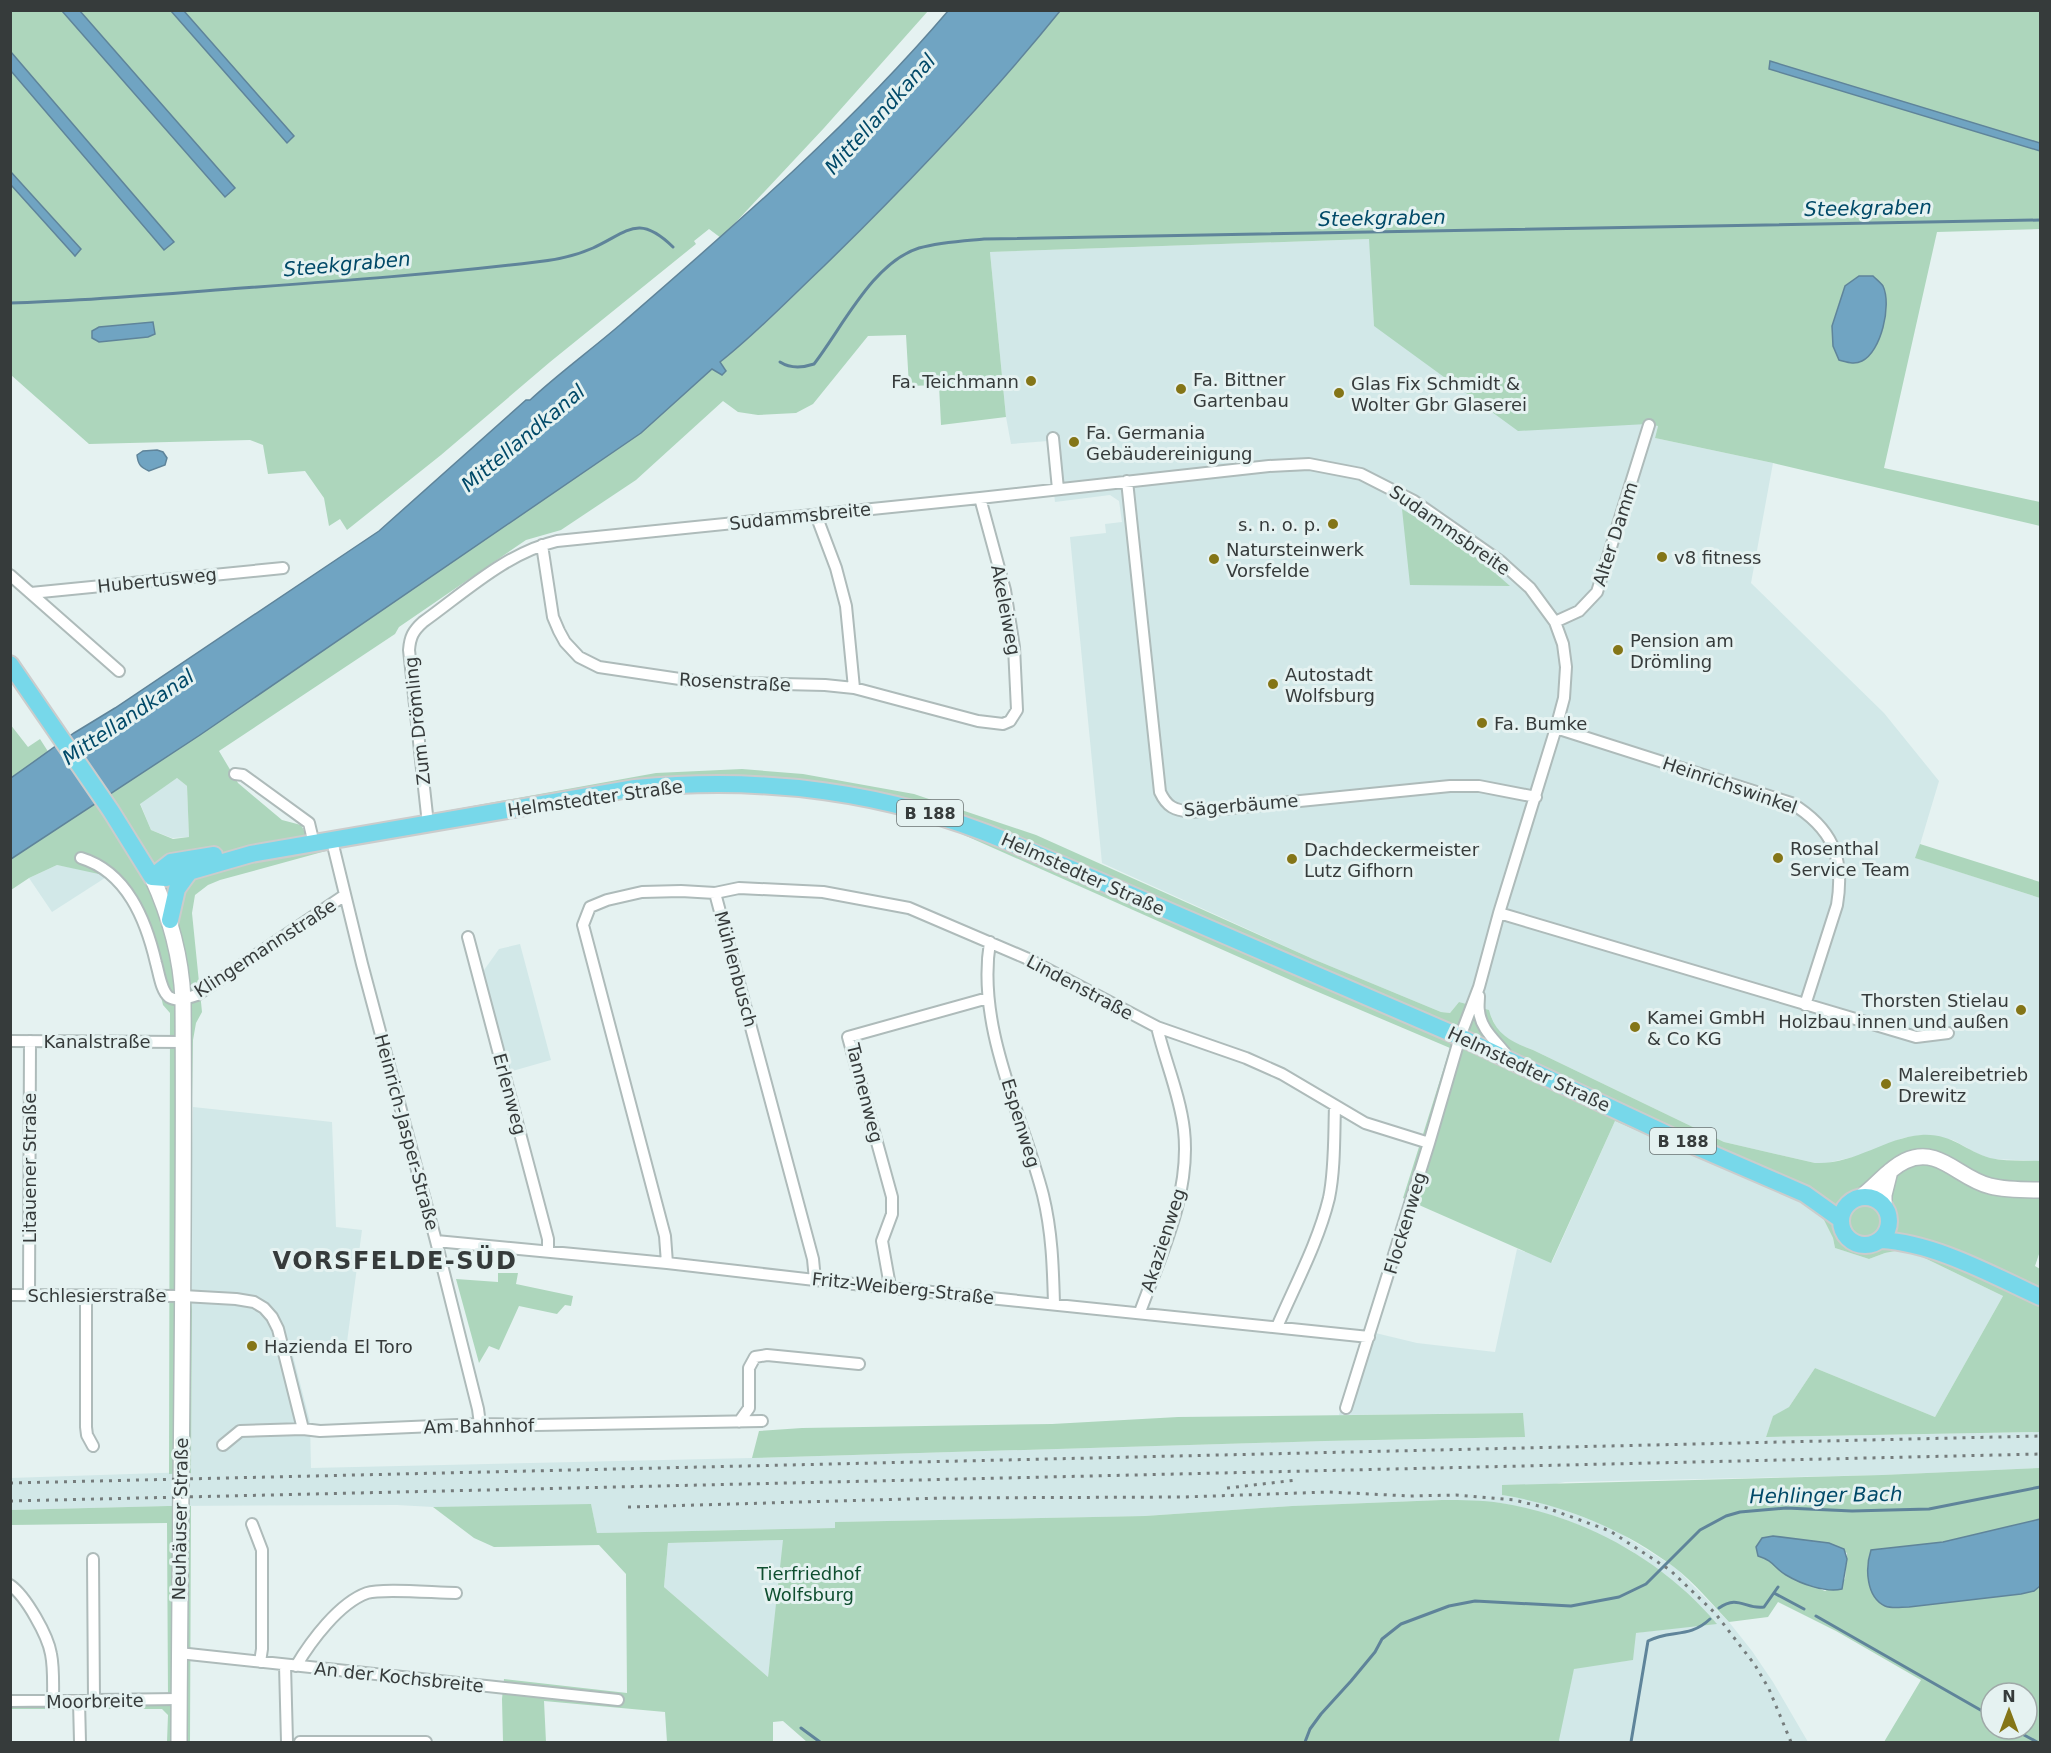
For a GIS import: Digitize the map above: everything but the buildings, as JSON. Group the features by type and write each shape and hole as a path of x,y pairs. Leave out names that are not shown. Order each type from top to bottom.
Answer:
{"main road":[{"path":"10,664 111,811 152,877 171,862"},
{"name":"Helmstedter Straße","path":"152,877 166,878 251,854 612,792 661,786 761,784 858,795 921,810 981,830 1460,1037 1671,1136 1805,1194 1831,1200 1857,1198"},
{"name":"B 188","path":"133,846 151,857 171,862"},
{"name":"Helmstedter Straße","path":"171,862 228,854 251,854"},
{"path":"170,920 177,889 190,871"},
{"name":"Neuhäuser Straße","path":"152,877 170,920 180,964 183,999 185,1224 179,1743"},
{"path":"2040,1190 1990,1187 1979,1183 1946,1162 1928,1157 1907,1160 1845,1206 1840,1219 1844,1234 1855,1243 1868,1245 1881,1240 1897,1241 1937,1252 2040,1297"},
{"path":"1881,1240 1887,1233 1884,1195 1890,1171"},
{"name":"Helmstedter Straße","path":"1805,1194 1840,1219"},
{"path":"1857,1198 1874,1198 1887,1214 1937,1252"}],"street":[{"name":"Alter Damm","path":"1555,622 1579,611 1597,592 1649,425"},
{"path":"1053,438 1058,489"},
{"name":"Sudammsbreite","path":"542,544 1269,465 1309,464 1361,474 1414,501 1500,561 1530,588 1555,622 1563,644 1566,667 1564,698 1556,728 1499,913 1479,987 1460,1037"},
{"name":"Sägerbäume","path":"1126,481 1160,792 1165,803 1175,810 1191,812 1449,786 1479,786 1536,797"},
{"name":"Akeleiweg","path":"980,498 1005,590 1014,647 1017,704 1015,716 1010,721"},
{"path":"816,515 836,568 846,606 855,688"},
{"name":"Rosenstraße","path":"542,544 556,624 572,651 588,662 614,670 700,682 825,685 855,688 978,721 1003,724 1010,721"},
{"name":"Zum Drömling","path":"428,824 409,650 411,636 423,622 511,559 542,544"},
{"name":"Hubertusweg","path":"32,593 283,568"},
{"path":"10,575 119,671"},
{"name":"Heinrichswinkel","path":"1556,728 1791,803 1806,812 1820,826 1832,841 1837,856 1840,888 1837,905 1805,1005"},
{"path":"235,774 243,775 309,823 314,844"},
{"name":"Heinrich-Jasper-Straße","path":"332,841 386,1058 436,1240 480,1424"},
{"path":"81,858 96,862 110,872 131,896 153,947 167,996 183,999"},
{"name":"Lindenstraße","path":"715,893 739,888 823,892 909,908 1026,958 1157,1027 1246,1058 1282,1074 1313,1090 1365,1123 1429,1143"},
{"name":"Mühlenbusch","path":"667,1263 665,1236 583,925 591,907 607,900 642,892 715,893 813,1259 815,1280"},
{"name":"Klingemannstraße","path":"183,999 196,995 345,895"},
{"path":"1499,913 1916,1037 1948,1033"},
{"name":"Erlenweg","path":"468,937 548,1239 548,1251"},
{"name":"Espenweg","path":"990,942 986,964 988,998 1002,1061 1042,1192 1050,1226 1054,1304"},
{"name":"Sudammsbreite","path":"1479,987 1478,1011 1485,1030 1510,1060"},
{"name":"Tannenweg","path":"890,1286 882,1240 892,1214 892,1197 848,1038 988,998"},
{"name":"Akazienweg","path":"1140,1312 1177,1209 1184,1161 1184,1130 1157,1027"},
{"name":"Flockenweg","path":"1346,1408 1370,1337 1460,1037"},
{"name":"Kanalstraße","path":"10,1041 184,1042"},
{"name":"Litauener Straße","path":"28,1295 30,1041"},
{"path":"1277,1327 1319,1230 1329,1199 1335,1106"},
{"name":"Fritz-Weiberg-Straße","path":"436,1240 1370,1337"},
{"name":"Schlesierstraße","path":"10,1295 183,1296"},
{"path":"86,1295 86,1427 87,1435 93,1446"},
{"path":"183,1296 254,1302 264,1308 272,1317 283,1346 303,1429"},
{"path":"740,1422 748,1408 749,1368 755,1357 767,1355 859,1364"},
{"name":"Am Bahnhof","path":"223,1445 240,1431 303,1429 320,1431 480,1424 762,1421"},
{"path":"252,1524 262,1550 260,1662"},
{"path":"93,1560 94,1701"},
{"path":"10,1585 16,1589 35,1618 51,1653 53,1702"},
{"path":"287,1743 291,1665 324,1625 354,1599 369,1592 456,1593"},
{"name":"An der Kochsbreite","path":"179,1653 618,1700"},
{"name":"Moorbreite","path":"10,1701 179,1699"},
{"path":"79,1701 80,1743"},
{"path":"300,1743 426,1743"}],"shaded area":[{"path":"1370,239 1374,326 1658,426 1655,438 1773,463 1751,583 1884,713 1939,781 1916,858 2040,898 2040,1161 1992,1159 1953,1140 1923,1135 1903,1138 1862,1155 1827,1163 1815,1163 1724,1142 1513,1042 1498,1031 1488,1010 1459,1002 1450,1013 1441,1012 1313,959 1102,863 1070,537 1106,533 1105,524 1122,522 1119,501 1110,495 1055,502 1048,441 1011,444 1006,417 990,252"},
{"path":"177,778 187,786 189,837 172,838 151,830 140,803"},
{"path":"57,865 108,876 52,912 29,878"},
{"path":"520,944 551,1060 509,1072 482,973 499,949"},
{"path":"193,1107 332,1122 336,1227 362,1230 347,1342 289,1340 310,1422 311,1468 1524,1437 1523,1413 1339,1415 1363,1330 1417,1343 1495,1352 1517,1249 1552,1262 1615,1121 1819,1210 1833,1238 1835,1248 1869,1259 1906,1249 2003,1296 1935,1417 1815,1368 1789,1407 1773,1417 1766,1437 2040,1432 2040,1468 1882,1475 1565,1482 1502,1495 1529,1499 1559,1508 1612,1528 1676,1568 1729,1622 1752,1651 1808,1742 1558,1741 1574,1668 1632,1660 1635,1633 1716,1623 1666,1575 1630,1550 1584,1527 1555,1516 1501,1503 1442,1500 1292,1506 1145,1516 835,1522 835,1528 597,1533 591,1505 168,1506 11,1510 10,1478 191,1472 192,1310 189,1276"},
{"path":"784,1540 768,1677 664,1587 668,1543"}],"green space":[{"path":"11,11 928,11 824,128 721,238 709,229 694,241 696,244 347,530 340,519 329,526 324,498 305,471 268,474 263,445 250,440 89,444 11,375"},
{"path":"1060,11 2040,11 2040,229 1937,232 1884,468 2040,502 2040,526 1773,463 1655,438 1658,426 1647,424 1518,431 1374,326 1369,239 990,252 1006,417 941,425 939,385 909,386 906,335 868,336 813,404 796,413 758,415 738,412 723,401 636,480 561,530 526,540 399,627 395,634 219,751 238,783 282,820 301,825 307,836 656,773 742,769 803,774 914,794 1036,835 1313,959 1441,1012 1450,1013 1459,1002 1489,1010 1500,1031 1518,1044 1724,1142 1815,1163 1843,1160 1907,1137 1932,1135 1950,1140 1990,1158 2040,1161 2040,1251 2035,1266 2040,1269 2040,1432 1766,1437 1773,1416 1789,1407 1815,1368 1935,1417 2003,1296 1906,1249 1869,1259 1835,1248 1833,1238 1819,1210 1615,1121 1551,1263 1403,1198 1450,1048 930,822 878,808 824,798 771,792 713,791 620,799 344,846 220,880 208,885 195,895 192,913 202,1012 196,1023 193,1040 189,1276 192,1310 191,1473 169,1474 170,1013 163,1005 142,930 128,901 108,876 57,865 29,878 11,890 11,859 292,672 641,433 712,369 722,375 726,370 720,362 773,316 886,205 976,110","holes":["1845,286 1885,301 1837,310","177,778 187,786 189,837 173,839 151,830 140,804"]},
{"path":"1402,509 1458,544 1510,586 1410,585"},
{"path":"10,724 28,747 40,739 49,753 11,778"},
{"path":"1920,844 2040,882 2040,898 1915,858"},
{"path":"498,1273 518,1273 516,1284 573,1296 571,1306 565,1305 557,1314 519,1306 499,1350 489,1346 479,1363 456,1279 498,1282"},
{"path":"1523,1413 1525,1437 752,1458 759,1431 802,1428 1052,1424 1178,1417"},
{"path":"2040,1468 2040,1519 1943,1542 1871,1550 1868,1572 1874,1593 1883,1605 1909,1607 2021,1594 2034,1591 2040,1586 2040,1742 1884,1742 1921,1680 1836,1631 1778,1602 1768,1617 1729,1622 1703,1593 1655,1553 1592,1520 1548,1505 1502,1495 1502,1485 1882,1475","holes":["1773,1536 1829,1543 1847,1553 1845,1579 1825,1591 1786,1575 1769,1559"]},
{"name":"Tierfriedhof Wolfsburg","path":"1457,1500 1494,1502 1532,1509 1562,1518 1620,1544 1672,1580 1717,1624 1636,1633 1633,1660 1574,1669 1560,1742 807,1742 783,1721 773,1722 773,1742 667,1742 665,1712 544,1701 546,1742 503,1742 504,1679 627,1693 626,1574 599,1545 494,1547 474,1538 433,1507 591,1504 597,1533 835,1528 835,1522 1145,1516 1292,1506","holes":["783,1540 768,1677 664,1587 668,1543"]},
{"path":"191,1506 190,1742 167,1742 168,1715 162,1709 11,1709 11,1697 168,1694 167,1523 11,1525 10,1510"}],"water":[{"path":"62,11 80,11 235,188 225,197"},
{"path":"171,11 184,11 294,136 287,143"},
{"name":"Mittellandkanal","path":"948,11 1060,11 976,109 916,173 773,315 720,362 726,371 722,375 712,369 641,433 200,735 11,859 11,778 74,733 379,531 526,400 530,400 610,334 749,212 872,94"},
{"path":"11,52 174,242 164,250 11,71"},
{"path":"1770,61 2040,143 2040,151 1769,69"},
{"path":"11,172 81,249 75,256 11,185"},
{"path":"1859,276 1873,276 1883,286 1885,316 1875,348 1862,361 1850,363 1839,360 1833,346 1832,326 1845,286"},
{"path":"153,322 155,334 148,337 99,342 92,338 92,331 99,327"},
{"path":"143,451 163,452 167,458 165,465 149,471 142,467 137,455"},
{"path":"2040,1519 2040,1586 2034,1591 1894,1608 1885,1606 1874,1596 1868,1573 1871,1550 1943,1542"},
{"path":"1773,1536 1829,1543 1844,1549 1847,1559 1842,1589 1821,1589 1799,1582 1758,1556 1756,1547 1762,1538"}],"waterway":[{"name":"Steekgraben","path":"780,362 797,367 814,364 860,298 887,267 902,256 919,248 951,242 984,239 2040,220"},
{"name":"Steekgraben","path":"10,303 68,301 352,280 543,261 586,251 624,232 642,228 661,237 673,247"},
{"name":"Hehlinger Bach","path":"1305,1742 1310,1729 1321,1714 1375,1652 1382,1639 1401,1624 1449,1606 1475,1601 1571,1606 1619,1597 1646,1584 1700,1530 1726,1516 1740,1512 1786,1508 1852,1511 1929,1509 2040,1487"},
{"path":"1719,1608 1732,1602 1764,1607 1778,1587"},
{"path":"1774,1593 1804,1609"},
{"path":"1816,1616 1979,1709"},
{"path":"1631,1742 1648,1641 1664,1635 1687,1632 1710,1619"},
{"path":"801,1728 820,1742"}],"railway":[{"path":"10,1483 2040,1436"},
{"path":"10,1501 2040,1454"},
{"path":"1227,1488 1297,1480"},
{"path":"628,1507 942,1498 1184,1497 1329,1492 1410,1496 1456,1495 1514,1500 1547,1508 1610,1531 1670,1570 1715,1613 1755,1665 1769,1689 1791,1742"}],"place":[{"name":"Fa. Teichmann","path":"1031,381"},
{"name":"Fa. Bittner Gartenbau","path":"1181,389"},
{"name":"Glas Fix Schmidt & Wolter Gbr Glaserei","path":"1339,393"},
{"name":"Fa. Germania Gebäudereinigung","path":"1074,442"},
{"name":"s. n. o. p.","path":"1333,524"},
{"name":"v8 fitness","path":"1662,557"},
{"name":"Natursteinwerk Vorsfelde","path":"1214,559"},
{"name":"Pension am Drömling","path":"1618,650"},
{"name":"Autostadt Wolfsburg","path":"1273,684"},
{"name":"Fa. Bumke","path":"1482,723"},
{"name":"Rosenthal Service Team","path":"1778,858"},
{"name":"Dachdeckermeister Lutz Gifhorn","path":"1292,859"},
{"name":"Thorsten Stielau Holzbau innen und außen","path":"2021,1010"},
{"name":"Kamei GmbH & Co KG","path":"1635,1027"},
{"name":"Malereibetrieb Drewitz","path":"1886,1084"},
{"name":"Hazienda El Toro","path":"252,1346"}],"district":[{"name":"VORSFELDE-SÜD","path":"395,1261"}]}
